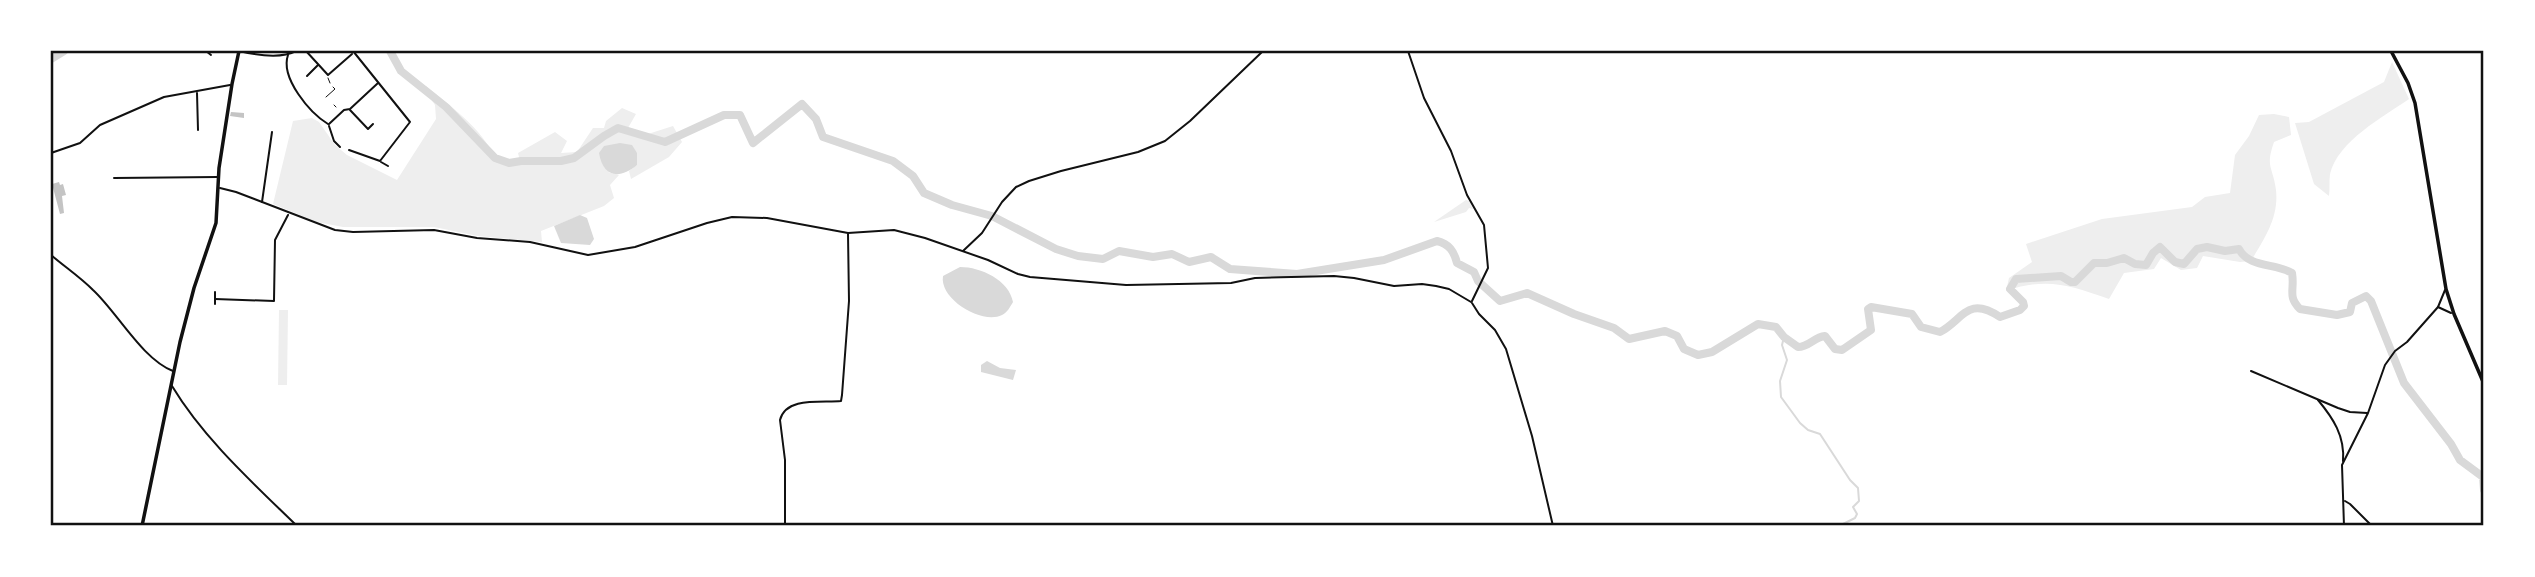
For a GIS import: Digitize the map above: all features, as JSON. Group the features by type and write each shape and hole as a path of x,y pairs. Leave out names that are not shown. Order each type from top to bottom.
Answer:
{"main road":[{"path":"142,526 190,304 216,223 219,177 239,51"},
{"path":"2391,51 2415,103 2446,289 2484,384"}],"street":[{"path":"206,51 211,55"},
{"path":"239,51 288,55 296,51"},
{"path":"306,51 328,75 352,52 410,122 380,161"},
{"path":"963,252 991,222 1010,192 1029,181 1136,153 1176,134 1263,51"},
{"path":"1408,51 1424,98 1451,151 1467,195 1484,225 1488,268 1484,281 1471,302"},
{"path":"288,55 285,63 289,81 317,117 328,124 334,141 340,147"},
{"path":"307,76 318,65"},
{"path":"328,124 340,112 350,109 379,82"},
{"path":"51,153 80,143 100,125 164,97 232,84"},
{"path":"196,92 198,130"},
{"path":"350,109 368,129 373,124"},
{"path":"261,203 272,132"},
{"path":"349,150 388,166"},
{"path":"114,178 219,177"},
{"path":"219,188 335,230 434,230 477,238 530,242 588,255 635,247 707,223 732,218 767,218 848,233 894,230 1030,277 1126,285 1231,283 1255,278 1334,276 1394,286 1422,284 1449,289 1471,302 1495,330 1506,349 1532,436 1553,526"},
{"path":"215,299 274,301 275,240 289,214"},
{"path":"785,526 786,476 780,420 782,414 795,405 808,402 841,401 849,301 848,233"},
{"path":"51,255 94,290 128,332 158,362 174,372"},
{"path":"2342,465 2368,413 2390,356 2438,307 2446,289"},
{"path":"215,292 215,304"},
{"path":"2438,307 2454,314"},
{"path":"2251,371 2350,412 2368,413"},
{"path":"171,385 182,404 297,526"},
{"path":"2316,399 2332,417 2343,446 2344,526"},
{"path":"2344,501 2350,503 2372,526"}],"lane":[{"path":"328,75 330,83"},
{"path":"326,97 335,89 333,87"}],"shaded area":[{"path":"2392,62 2409,99 2363,131 2342,151 2330,174 2329,196 2314,184 2295,123 2309,122 2384,82"},
{"path":"426,86 474,127 495,158 509,163 520,161 518,153 555,132 567,141 561,153 577,152 593,128 604,128 606,121 622,108 636,114 628,128 648,134 673,126 682,142 669,157 631,179 629,171 637,165 608,172 619,175 610,185 614,198 604,206 541,231 542,242 478,236 434,227 343,227 317,222 273,204 293,121 312,118 319,122 335,145 347,155 397,180 436,119 435,105 424,89"},
{"path":"2259,115 2289,117 2291,135 2274,142 2271,151 2270,162 2276,190 2275,210 2270,228 2251,261 2240,262 2203,256 2197,268 2181,270 2161,258 2154,269 2124,273 2109,299 2058,284 2034,284 2006,291 2009,278 2032,262 2026,244 2102,219 2192,207 2205,197 2230,193 2235,155 2249,136"},
{"path":"620,143 632,145 637,153 637,165 624,173 613,174 604,167 599,153 604,146"},
{"path":"1466,200 1473,209 1469,208 1466,212 1434,222"},
{"path":"580,215 587,218 594,239 590,245 561,243 554,226"},
{"path":"960,267 977,269 1000,281 1013,302 1007,311 994,317 984,316 973,313 955,301 944,285 943,276"},
{"path":"279,310 288,310 287,385 278,385"},
{"path":"987,361 1000,368 1016,370 1013,380 981,372 981,365"}],"building":[{"path":"231,112 244,113 244,118 230,116"},
{"path":"59,182 60,185 63,184 66,195 62,196 64,213 60,214 52,184"}],"waterway":[{"path":"51,59 64,51"},
{"path":"390,51 401,71 446,107 495,158 509,163 574,158 618,128 665,142 724,115 740,115 753,143 802,104 816,119 823,137 893,161 913,176 924,193 952,205 992,216 1056,249 1078,256 1103,259 1119,251 1153,257 1172,254 1189,262 1211,257 1230,269 1297,274 1384,260 1437,241 1448,246 1457,263 1474,272 1478,281 1500,301 1527,293 1614,328 1629,339 1665,331 1677,336 1684,349 1698,355 1712,352 1758,324 1776,327 1798,347 1825,336 1835,349 1842,350 1871,330 1868,309 1871,307 1912,314 1921,327 1940,332 1973,309 1980,308 2000,317 2020,310 2024,306 2023,302 2010,289 2016,279 2061,276 2075,282 2094,263 2107,263 2124,258 2135,264 2146,265 2160,247 2175,262 2184,264 2197,249 2239,249 2249,259 2292,273 2293,296 2300,309 2337,315 2350,312 2352,303 2366,296 2371,301 2404,383 2451,444 2460,460 2483,477 2484,490"},
{"path":"1784,337 1782,345 1787,360 1780,381 1781,397 1800,423 1808,430 1820,434 1858,488 1859,501 1853,507 1857,514 1855,518 1839,526"}]}
